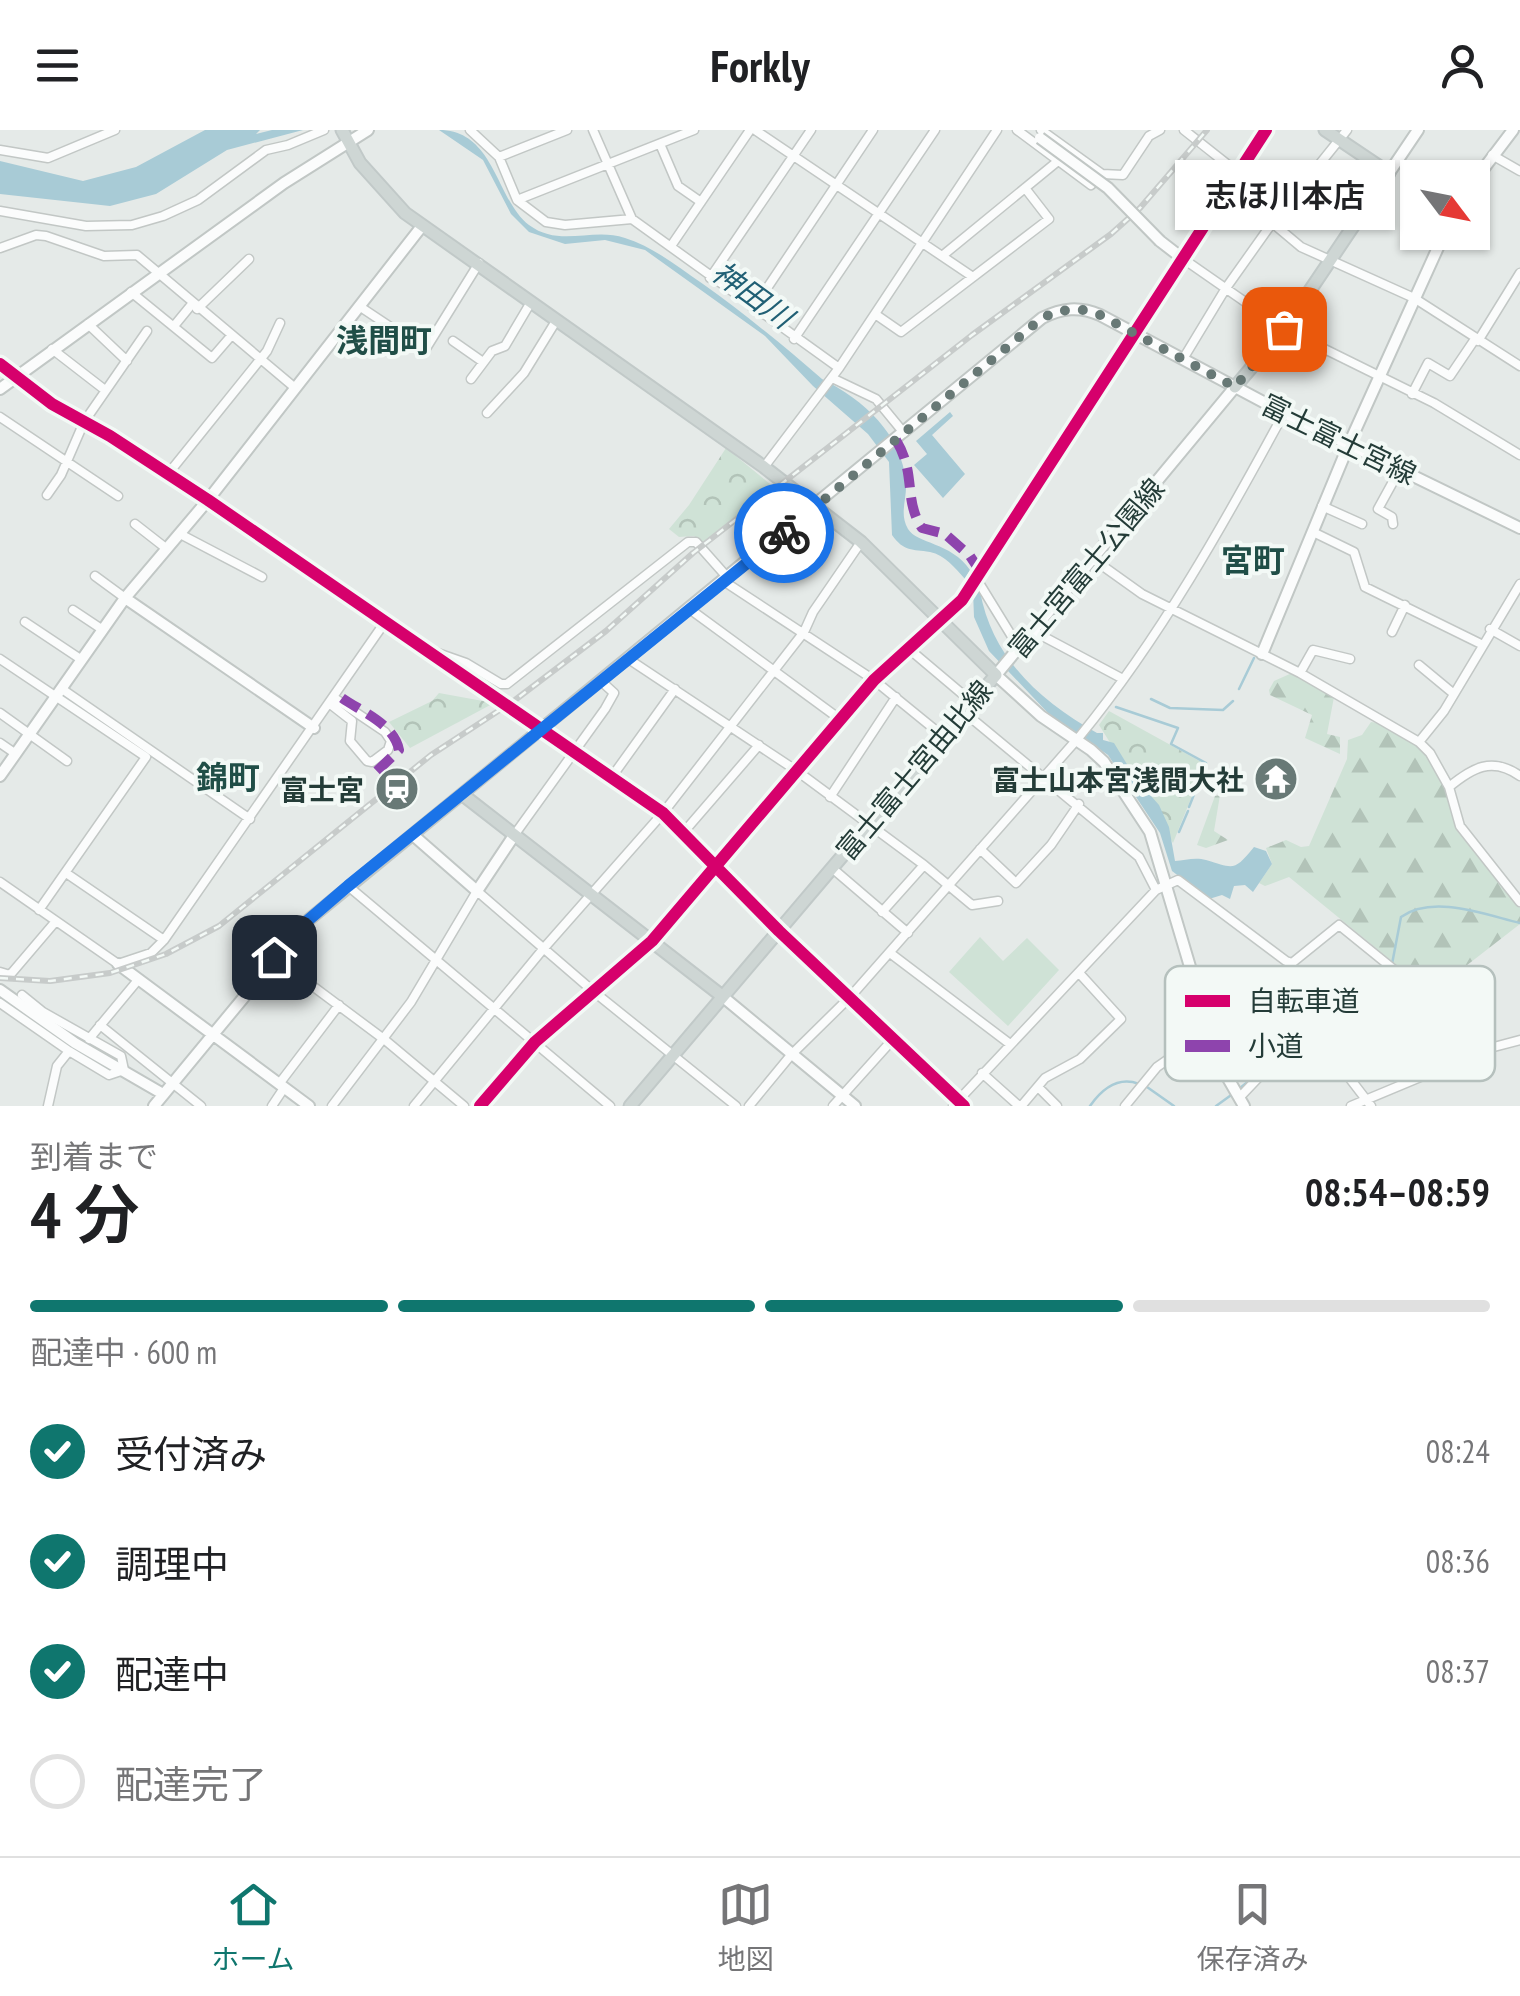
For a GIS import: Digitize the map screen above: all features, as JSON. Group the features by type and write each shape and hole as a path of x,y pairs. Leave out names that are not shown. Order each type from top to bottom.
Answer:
{"main road":[{"name":"富士富士宮由比線","path":"342,130 347,144 390,199 422,226 764,467 861,542 943,620 1003,667 630,1106"},
{"path":"1235,387 1284,329 1389,172 1344,135 1325,130"},
{"path":"463,795 722,996"}],"street":[{"path":"0,150 48,158 98,133 115,130"},
{"path":"0,212 86,226 132,224 163,216 198,200 266,150 324,130"},
{"path":"0,389 284,183 368,130"},
{"path":"470,130 499,158 517,200 535,216 553,224 632,219"},
{"path":"499,158 567,130"},
{"path":"592,130 632,219 839,368"},
{"path":"517,200 694,130"},
{"path":"671,246 752,130 972,277"},
{"path":"710,278 811,130"},
{"path":"752,309 874,130"},
{"path":"794,339 935,130"},
{"path":"764,467 839,368 997,130"},
{"path":"1018,130 1091,185 1102,174"},
{"path":"1029,130 1102,174 1124,175 1149,136 1160,130"},
{"path":"1184,130 1270,198 1279,211 1276,226 1290,239 1414,298 1520,366"},
{"path":"480,1106 535,1042 652,941 874,680 962,600 1266,130"},
{"path":"1389,172 1418,130"},
{"path":"1489,160 1513,130"},
{"path":"1041,134 1108,188 1160,241 1284,329 1519,452"},
{"path":"1183,358 1226,288 1344,135"},
{"path":"660,144 678,186 701,202"},
{"path":"1492,156 1520,171"},
{"path":"942,256 1058,161"},
{"path":"875,314 901,332 1049,219 1025,188"},
{"path":"0,776 125,598 208,500 422,226"},
{"path":"0,248 36,235 104,256 137,256 294,387"},
{"path":"1262,654 1348,444 1437,250"},
{"path":"174,326 249,259"},
{"path":"359,306 425,350 478,264"},
{"path":"1412,394 1428,363 1450,376 1520,273"},
{"path":"132,292 212,358 230,336"},
{"path":"471,379 492,351 505,346 531,302"},
{"name":"富士富士宮線","path":"154,1106 306,922 691,610 1042,318 1059,310 1089,310 1284,414 1520,528"},
{"path":"486,413 524,373 556,320"},
{"path":"168,474 259,360 280,323"},
{"path":"88,324 127,360"},
{"path":"47,495 84,422 147,332"},
{"path":"453,341 484,362"},
{"path":"52,349 105,390"},
{"path":"0,364 14,378 208,500 663,812 958,1104 982,1073 1161,887 1178,880 1292,962"},
{"path":"830,380 876,399 904,433"},
{"name":"富士宮富士公園線","path":"1188,966 1161,887 1156,848 1137,810 1104,762 1078,738 1042,716 1003,667 1235,387"},
{"path":"749,1106 792,1055 852,996 1089,725 1168,609 1284,414"},
{"path":"0,417 118,496"},
{"path":"1393,524 1392,517 1378,509 1400,469"},
{"path":"1322,506 1362,524"},
{"path":"134,524 167,550"},
{"path":"1313,532 1354,552 1365,587 1481,644"},
{"path":"180,534 262,576"},
{"path":"424,648 466,662 507,684 688,542 696,542 727,580 874,680 944,737"},
{"path":"414,1106 663,812 804,632 819,602 861,542"},
{"path":"1093,560 1168,609 1276,661 1419,742 1450,787 1460,826 1520,902"},
{"path":"95,576 314,728"},
{"path":"976,578 1019,648"},
{"path":"1419,742 1454,694 1520,584"},
{"path":"1392,632 1405,605"},
{"path":"73,610 103,630"},
{"path":"691,610 841,720"},
{"path":"26,622 82,660"},
{"path":"118,964 151,952 164,940 385,622"},
{"path":"1490,629 1520,646"},
{"path":"1033,631 1123,680"},
{"path":"909,649 969,708 1139,856 1161,887"},
{"path":"1300,674 1312,650 1350,658"},
{"path":"0,659 59,692 250,819"},
{"path":"630,660 797,771 924,864 972,905 998,901"},
{"path":"1419,665 1454,694"},
{"path":"332,1106 385,1040 477,891 614,693 602,682"},
{"path":"612,778 676,690"},
{"path":"40,910 146,757 59,692"},
{"path":"830,797 896,698"},
{"path":"331,700 385,732 390,741 388,750 372,762 366,761 350,741 352,721 331,700"},
{"path":"0,713 68,761"},
{"path":"0,743 16,754"},
{"path":"683,833 759,746"},
{"path":"1450,787 1474,767 1488,765 1516,774 1520,759"},
{"path":"980,849 1016,882 1051,845 1078,804"},
{"path":"412,835 593,991 736,1106"},
{"path":"882,912 924,864"},
{"path":"832,868 908,933"},
{"path":"66,873 164,940"},
{"path":"0,882 310,1106"},
{"path":"348,886 610,1106"},
{"path":"0,972 10,975 56,921"},
{"path":"1289,966 1339,925 1389,966"},
{"path":"890,953 1010,1044"},
{"path":"274,957 385,1040 464,1106"},
{"path":"982,1073 1019,1106 1045,1078 1080,1058 1122,1019 1080,974"},
{"path":"90,1039 138,980"},
{"path":"0,990 74,1043 163,1094"},
{"path":"22,995 43,1012 121,1056 124,1070"},
{"path":"722,996 854,1106"},
{"path":"0,1003 109,1076 124,1070"},
{"path":"272,1106 338,1005"},
{"path":"100,1024 201,1106"},
{"path":"833,1106 895,1038"},
{"path":"1495,1047 1520,1040"},
{"path":"48,1106 57,1066 69,1051"},
{"path":"1125,1106 1165,1061"},
{"path":"1353,1081 1369,1102"},
{"path":"1350,1106 1416,1081"},
{"path":"1038,1087 1057,1106"}],"green space":[{"path":"726,448 775,488 705,544 694,536 679,537 669,529"},
{"path":"1292,673 1334,697 1327,734 1340,737 1340,754 1305,738 1312,715 1270,695 1274,681"},
{"path":"439,693 494,703 410,748 389,722 432,701"},
{"path":"1109,711 1205,764 1173,843 1099,725"},
{"path":"1371,722 1378,723 1423,750 1448,793 1458,832 1520,908 1520,924 1466,966 1398,966 1289,877 1265,886 1259,883 1272,864 1266,848 1286,840 1309,846 1347,759 1348,740 1362,735"},
{"path":"1220,795 1214,831 1228,840 1206,848 1197,845 1215,796"},
{"path":"980,937 1003,961 1027,938 1059,970 1008,1026 949,972"}],"water":[{"path":"205,130 260,130 256,134 303,130 227,150 156,194 110,206 0,194 0,161 83,181 136,167"},
{"path":"439,130 458,133 472,141 529,225 552,235 613,235 646,247 719,295 822,379 866,408 889,434 903,465 904,518 908,529 962,561 970,570 965,579 940,556 909,549 896,540 892,535 889,462 868,434 813,386 765,336 645,250 605,240 565,244 529,232 511,214 483,160"},
{"path":"950,412 953,416 932,435 965,474 943,498 914,465 927,454 916,441"},
{"path":"977,589 995,637 1022,675 1056,707 1103,733 1103,740 1114,743 1136,779 1159,805 1169,827 1175,861 1198,859 1233,866 1254,847 1266,851 1272,864 1253,892 1245,885 1234,886 1230,899 1222,895 1209,899 1172,871 1160,833 1108,755 1049,714 989,651 974,617 973,591"}],"waterway":[{"path":"1239,689 1254,658"},
{"path":"1151,699 1170,708 1223,710 1233,701"},
{"path":"1116,707 1178,728 1171,744 1206,763 1203,770"},
{"path":"1189,807 1201,777"},
{"path":"1179,832 1188,811"},
{"path":"1391,966 1401,917 1414,910 1444,907 1520,923"},
{"path":"1240,1088 1249,1081"},
{"path":"1090,1106 1111,1086 1124,1082 1139,1084"},
{"path":"1147,1087 1174,1106"},
{"path":"1216,1106 1234,1093"}],"railway":[{"path":"0,978 50,981 110,973 166,954 219,926 431,755 515,700 606,631 693,553 972,335 1111,234 1140,208 1207,130"}],"marked path":[{"path":"896,440 922,528 945,534 970,556 980,571"},
{"path":"342,698 376,720 396,741 399,750 376,772 369,770"}],"cycle path":[{"path":"480,1106 535,1042 652,941 874,680 962,600 1266,130"},
{"path":"0,364 52,404 110,436 208,500 663,813 779,931 964,1106"}],"way so far":[{"path":"784,533 1042,318 1059,310 1089,310 1235,387 1284,329"}],"place":[{"name":"志ほ川本店","path":"1284,329"},
{"name":"富士山本宮浅間大社","path":"1276,779"},
{"name":"富士宮","path":"397,789"}],"district":[{"name":"浅間町","path":"384,340"},
{"name":"宮町","path":"1253,560"},
{"name":"錦町","path":"228,777"}],"route":[{"path":"274,957 306,922 348,886 784,533"}],"water label":[{"name":"神田川","path":"753,294"}]}
